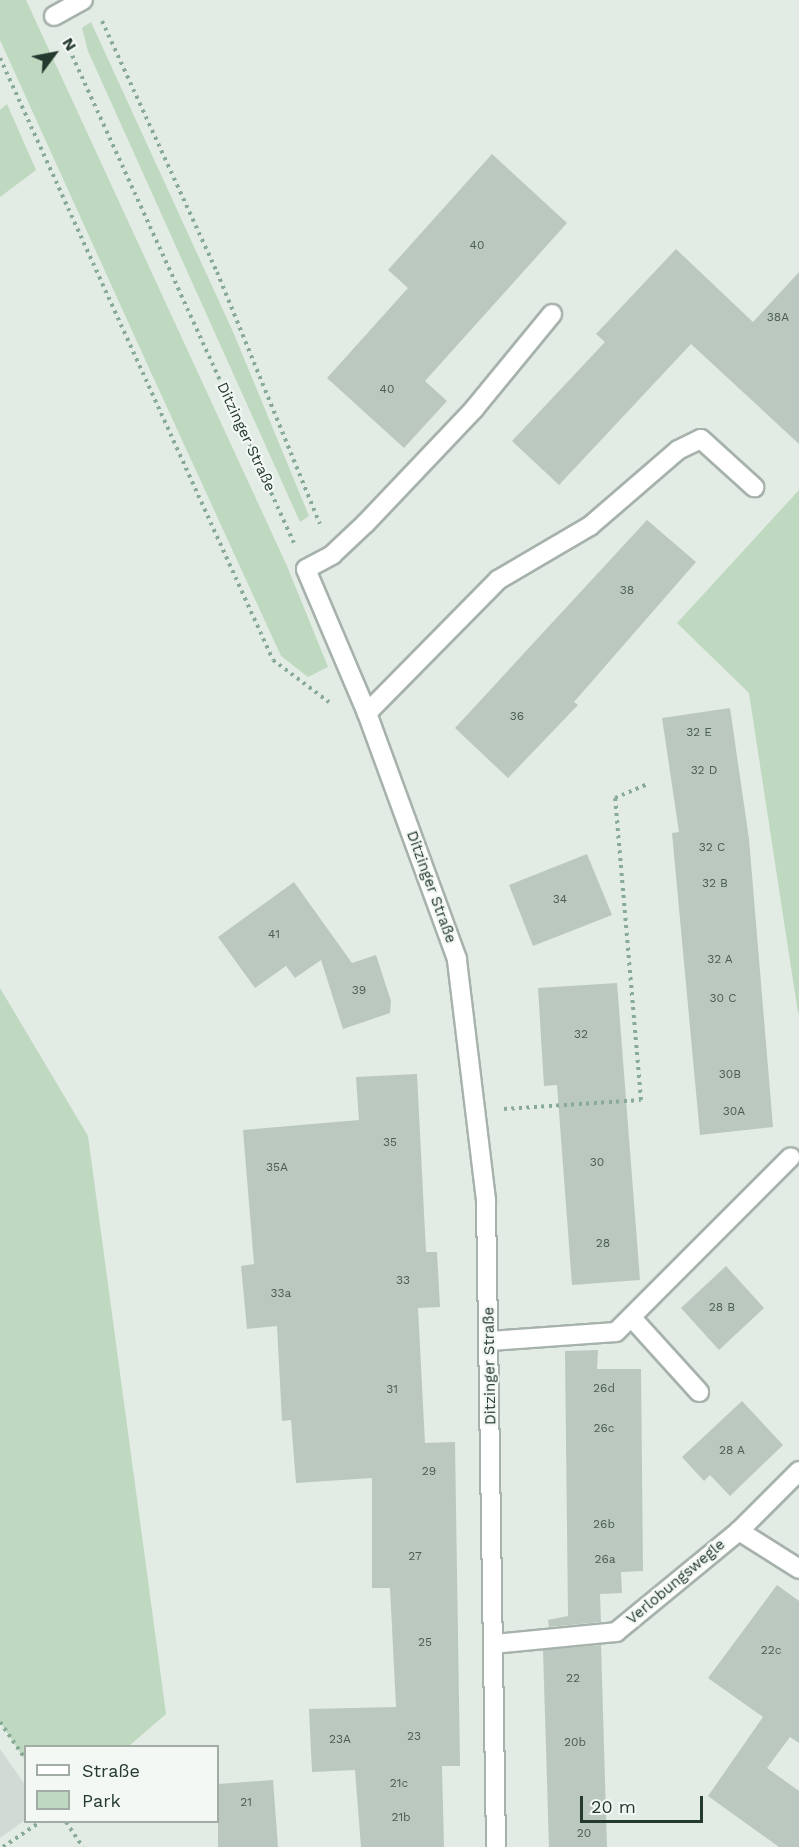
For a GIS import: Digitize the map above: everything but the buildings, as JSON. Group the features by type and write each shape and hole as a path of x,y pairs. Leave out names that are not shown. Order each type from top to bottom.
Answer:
{"street":[{"path":"54,16 90,5"},
{"path":"306,568 332,555 474,409 552,314"},
{"path":"364,706 498,580 590,526 678,450 700,439 754,487"},
{"name":"Ditzinger Straße","path":"306,568 364,706 457,959 478,1111 490,1341 496,1847"},
{"path":"490,1341 601,1335 616,1332 790,1157"},
{"path":"632,1318 699,1392"},
{"name":"Verlobungswegle","path":"494,1644 616,1632 739,1531 799,1471"},
{"path":"739,1531 799,1569"}],"path":[{"path":"90,5 217,272 332,555"},
{"name":"Ditzinger Straße","path":"54,16 306,568"},
{"path":"0,58 273,660 326,702 364,706"},
{"path":"478,1111 641,1100 615,798 646,785"},
{"path":"0,1722 24,1757"},
{"path":"3,1847 37,1823"},
{"path":"67,1823 83,1847"}],"shaded area":[{"path":"0,1749 24,1783 24,1821 0,1838"}],"green space":[{"path":"0,0 26,0 287,566 328,667 308,677 281,656 149,368 0,40"},
{"path":"91,22 234,334 309,516 300,522 88,51 82,28"},
{"path":"7,104 36,170 0,197 0,110"},
{"path":"799,490 798,1013 749,693 677,623"},
{"path":"0,988 88,1136 166,1714 130,1745 24,1745 24,1758 0,1722"}]}
